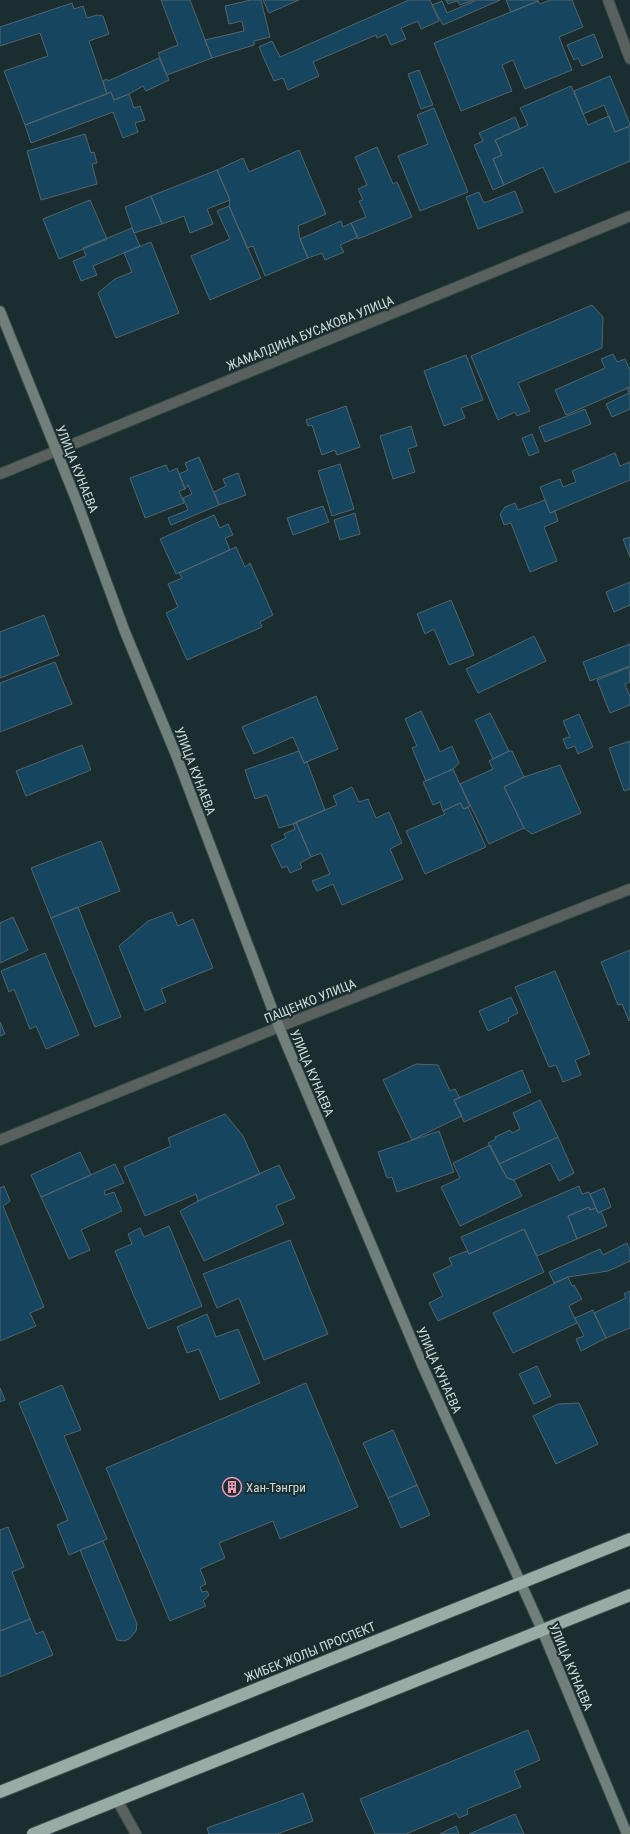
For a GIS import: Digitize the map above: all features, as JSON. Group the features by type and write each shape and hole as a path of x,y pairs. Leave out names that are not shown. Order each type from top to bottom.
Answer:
{"highway":[{"name":"ЖИБЕК ЖОЛЫ ПРОСПЕКТ","path":"0,1792 630,1539"},
{"path":"33,1834 630,1595"}],"main road":[{"name":"УЛИЦА КУНАЕВА","path":"0,311 125,632 176,755 279,1027 423,1367 542,1630 627,1834"}],"street":[{"path":"608,0 630,59"},
{"name":"ЖАМАЛДИНА БУСАКОВА УЛИЦА","path":"0,474 630,216"},
{"name":"ПАЩЕНКО УЛИЦА","path":"0,1140 279,1027 630,888"},
{"path":"117,1800 136,1834"}],"building":[{"path":"161,0 190,0 212,58 167,75 158,53 178,45"},
{"path":"251,0 261,0 270,37 254,41 254,45 212,58 205,40 244,31 242,21 229,24 225,6"},
{"path":"263,0 299,0 269,13"},
{"path":"409,0 430,0 439,21 421,29 418,21 401,28 406,39 391,45 386,34 377,38 376,35 313,62 319,76 288,90 283,78 274,81 259,47 272,41 280,57"},
{"path":"446,0 474,0 460,5 457,1 448,4"},
{"path":"477,0 500,0 443,25 432,5 442,1 447,13"},
{"path":"506,0 538,0 538,1 511,12"},
{"path":"550,0 572,0 583,27 559,37 572,70 525,89 513,60 502,65 512,91 461,111 434,43 538,1 540,4"},
{"path":"72,3 74,9 83,6 87,18 97,15 103,16 109,34 89,41 107,94 25,125 4,71 48,56 40,33 0,46 0,27"},
{"path":"594,34 603,57 582,66 578,58 574,60 567,45"},
{"path":"159,58 169,80 146,91 143,86 114,100 111,92 107,94 103,81 107,79 108,81"},
{"path":"419,70 433,105 421,109 408,74"},
{"path":"610,76 630,124 630,126 615,132 604,105 583,114 574,91"},
{"path":"571,86 588,125 609,116 615,132 630,126 630,161 555,193 543,167 504,185 493,159 502,155 495,140 528,125 520,108"},
{"path":"111,92 114,100 129,94 134,108 140,106 145,120 135,123 138,132 123,138 113,112 31,143 25,125"},
{"path":"434,108 468,192 420,211 398,156 428,144 417,115"},
{"path":"515,117 520,129 495,140 502,155 493,159 504,185 493,190 474,145 483,141 479,133"},
{"path":"85,134 91,153 94,152 97,163 92,164 97,184 41,200 27,151"},
{"path":"377,147 393,184 397,182 412,217 358,239 351,223 366,217 359,201 363,200 358,189 367,185 355,157"},
{"path":"299,150 326,214 298,226 300,239 308,258 265,276 253,246 247,248 229,206 230,200 217,170 243,158 249,172"},
{"path":"217,170 230,200 207,209 213,224 190,233 184,216 162,224 151,196"},
{"path":"515,191 523,212 478,229 466,197 479,192 484,203"},
{"path":"151,196 162,224 134,233 125,207"},
{"path":"90,200 107,239 59,259 43,219"},
{"path":"229,206 261,278 210,300 191,256 230,239 217,211"},
{"path":"341,221 343,227 351,223 358,237 340,245 344,252 325,260 322,253 308,258 300,239"},
{"path":"132,228 140,246 93,266 97,275 81,281 73,261 86,256 83,248"},
{"path":"151,242 179,313 116,338 98,293 115,279 132,272 124,253"},
{"path":"592,305 603,317 602,348 518,383 530,411 517,416 515,412 498,420 471,356"},
{"path":"613,354 617,362 625,359 630,370 630,387 566,415 555,390 605,368 601,359"},
{"path":"466,355 483,400 461,408 465,418 444,426 424,371"},
{"path":"630,387 630,409 612,417 606,404 629,393 627,388"},
{"path":"346,406 360,447 337,455 335,450 322,455 312,425 308,426 306,420"},
{"path":"585,409 591,424 545,442 539,427"},
{"path":"411,426 417,446 408,449 415,472 393,479 380,436"},
{"path":"532,434 539,452 529,456 522,438"},
{"path":"615,453 620,466 630,462 630,480 550,513 540,487 560,479 563,487 576,482 572,471"},
{"path":"199,457 219,505 171,525 168,518 188,510 183,498 192,494 188,485 185,489 179,474 188,470 185,463"},
{"path":"340,464 354,509 332,516 318,471"},
{"path":"166,465 169,472 177,468 185,489 179,491 184,503 145,518 130,478"},
{"path":"238,473 246,495 219,505 214,492 226,486 223,479"},
{"path":"545,500 550,513 555,511 558,521 544,527 557,561 530,572 511,523 504,525 500,514 505,507 515,503 518,510"},
{"path":"323,506 329,522 293,535 287,518"},
{"path":"355,513 360,534 340,540 334,520"},
{"path":"214,515 220,528 228,524 233,535 225,538 230,550 176,574 160,539"},
{"path":"630,537 630,557 623,539"},
{"path":"236,547 245,567 250,563 273,615 260,622 262,627 187,660 166,613 178,607 168,584 182,578 179,573"},
{"path":"630,582 630,605 614,612 606,592"},
{"path":"451,600 474,655 449,665 434,629 425,634 417,614"},
{"path":"44,615 59,655 0,678 0,632"},
{"path":"534,636 546,661 478,693 466,669"},
{"path":"630,644 630,666 590,681 583,662"},
{"path":"55,662 72,704 0,732 0,683"},
{"path":"629,667 630,682 625,684 630,697 630,705 610,713 597,680"},
{"path":"316,696 338,749 304,763 293,737 254,754 242,727"},
{"path":"421,711 440,752 452,746 459,763 453,769 426,781 412,748 417,746 405,719"},
{"path":"490,713 509,751 493,759 475,720"},
{"path":"579,714 593,747 578,754 575,746 567,749 563,739 570,737 563,721"},
{"path":"630,741 630,789 624,791 609,748"},
{"path":"82,745 91,770 26,796 16,771"},
{"path":"299,751 304,763 307,762 325,810 293,824 279,828 267,795 255,799 245,770"},
{"path":"512,751 524,777 504,787 524,828 489,844 460,784 493,769 489,761"},
{"path":"560,765 581,813 532,834 524,828 504,787 524,777"},
{"path":"453,769 470,806 464,809 460,803 443,811 440,802 433,805 423,782"},
{"path":"352,787 359,802 368,799 376,818 389,812 402,843 390,849 403,879 342,905 333,884 317,891 312,881 330,874 321,853 311,857 296,822 337,805 333,796"},
{"path":"460,803 464,809 468,807 486,847 425,874 406,831 445,814 443,811"},
{"path":"296,822 311,857 300,863 302,868 290,873 287,866 282,868 271,845 286,838 284,834 295,829 293,824"},
{"path":"101,841 120,891 51,918 31,868"},
{"path":"78,907 121,1017 95,1027 51,918"},
{"path":"172,912 178,926 193,919 213,968 161,989 166,1002 145,1011 119,946 148,921"},
{"path":"13,917 28,950 0,963 0,923"},
{"path":"630,950 629,1021 622,1004 618,1005 601,962"},
{"path":"45,953 79,1035 46,1049 36,1026 30,1029 14,989 9,992 1,971"},
{"path":"555,971 590,1054 575,1060 581,1075 563,1082 556,1065 549,1067 515,987"},
{"path":"511,997 518,1013 508,1018 509,1021 488,1031 479,1011"},
{"path":"0,1022 5,1034 0,1036"},
{"path":"416,1064 438,1065 450,1091 455,1089 460,1098 454,1100 462,1116 412,1140 383,1080"},
{"path":"522,1070 531,1092 464,1122 454,1100"},
{"path":"540,1100 558,1137 499,1164 488,1143 496,1139 495,1137 510,1130 512,1133 520,1129 513,1113"},
{"path":"225,1114 243,1136 260,1174 198,1201 196,1194 145,1216 124,1167 171,1146 168,1138"},
{"path":"439,1131 454,1172 397,1192 392,1177 387,1178 378,1152"},
{"path":"558,1137 574,1173 559,1181 550,1163 514,1180 507,1178 499,1164"},
{"path":"490,1145 507,1178 514,1180 522,1196 460,1226 441,1187 460,1178 453,1163"},
{"path":"80,1152 91,1175 41,1197 31,1175"},
{"path":"115,1164 124,1183 104,1191 105,1195 114,1192 122,1211 81,1230 90,1250 69,1259 41,1197"},
{"path":"279,1165 295,1198 276,1206 284,1224 204,1261 180,1211 198,1201"},
{"path":"4,1186 10,1201 3,1206 44,1307 30,1313 36,1326 0,1341 0,1188"},
{"path":"579,1186 582,1194 589,1192 596,1208 590,1210 589,1207 568,1216 577,1239 537,1256 524,1229 469,1254 461,1237"},
{"path":"604,1188 611,1207 598,1213 590,1194"},
{"path":"589,1207 590,1210 596,1208 598,1213 601,1211 607,1226 577,1239 568,1216"},
{"path":"169,1226 202,1306 148,1329 115,1251 132,1244 128,1234 140,1228 144,1237"},
{"path":"524,1229 544,1272 438,1321 429,1303 443,1296 433,1274 452,1265 449,1258 467,1251 469,1254"},
{"path":"290,1240 328,1334 264,1360 239,1298 217,1308 203,1274"},
{"path":"627,1243 630,1251 630,1261 608,1271 568,1277 554,1283 549,1272 600,1249 603,1255"},
{"path":"568,1277 572,1286 574,1285 582,1299 569,1306 577,1323 513,1353 493,1313"},
{"path":"630,1291 630,1328 606,1338 594,1313 626,1298 624,1294"},
{"path":"593,1310 606,1338 581,1351 576,1339 584,1336 575,1318"},
{"path":"207,1314 216,1337 238,1329 260,1383 220,1400 199,1349 187,1353 177,1327"},
{"path":"537,1366 551,1396 534,1404 519,1374"},
{"name":"Хан-Тэнгри","path":"306,1383 358,1507 280,1539 273,1521 219,1543 225,1558 200,1569 206,1584 200,1587 202,1592 207,1591 209,1595 203,1601 206,1606 170,1621 106,1468"},
{"path":"62,1385 81,1430 64,1436 107,1539 69,1555 57,1525 68,1520 19,1403"},
{"path":"0,1388 5,1400 0,1402"},
{"path":"579,1403 598,1444 556,1464 533,1416 558,1404"},
{"path":"393,1430 417,1485 388,1498 363,1443"},
{"path":"417,1485 430,1515 401,1528 388,1498"},
{"path":"8,1527 24,1567 12,1572 30,1619 0,1631 0,1530"},
{"path":"103,1541 137,1624 136,1631 129,1639 124,1641 117,1640 80,1550"},
{"path":"30,1619 36,1634 43,1631 53,1655 0,1677 0,1631"},
{"path":"528,1730 540,1760 514,1771 521,1787 467,1809 468,1814 459,1818 456,1813 406,1834 375,1834 360,1799"},
{"path":"303,1793 313,1821 277,1834 209,1834 207,1828"},
{"path":"515,1814 524,1834 469,1834"},
{"path":"456,1826 459,1834 440,1834"}],"place":[{"name":"Хан-Тэнгри","path":"232,1487"}]}
